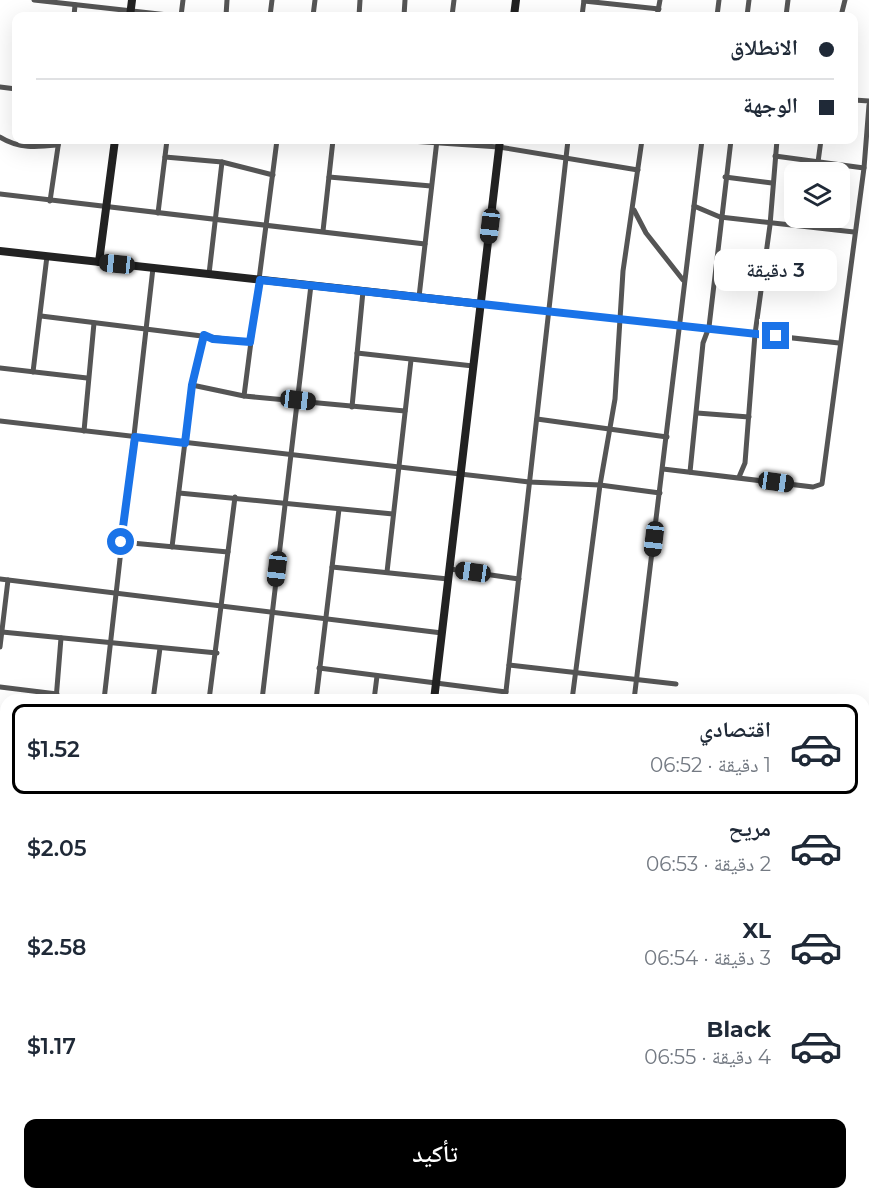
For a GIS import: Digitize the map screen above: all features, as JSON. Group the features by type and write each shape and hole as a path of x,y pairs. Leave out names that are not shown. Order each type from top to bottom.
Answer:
{"street":[{"path":"34,0 119,12"},
{"path":"658,12 660,0"},
{"path":"584,1 659,9"},
{"path":"74,12 75,4"},
{"path":"663,469 813,487 822,484 864,168 869,103"},
{"path":"13,144 29,148 48,144"},
{"path":"50,201 58,144"},
{"path":"99,262 114,144"},
{"path":"158,213 167,144"},
{"path":"244,396 277,144"},
{"path":"322,231 333,144"},
{"path":"419,297 437,144"},
{"path":"435,694 500,144"},
{"path":"505,144 638,170"},
{"path":"319,668 506,692 568,144"},
{"path":"573,694 600,485 618,369 618,319 641,144"},
{"path":"635,694 667,437 682,280 701,144"},
{"path":"690,472 703,343 709,327 720,217 730,144"},
{"path":"739,477 745,463 755,334 770,225 776,144"},
{"path":"775,156 818,162 820,144"},
{"path":"165,157 222,162 273,175"},
{"path":"209,274 222,162"},
{"path":"850,166 864,168"},
{"path":"329,177 431,186"},
{"path":"725,177 772,183"},
{"path":"0,194 425,244"},
{"path":"693,206 720,217 770,225 854,232"},
{"path":"634,210 646,233 682,280"},
{"path":"0,251 839,343"},
{"path":"33,372 47,256"},
{"path":"105,694 153,268"},
{"path":"263,694 284,504 293,455 311,285"},
{"path":"352,407 363,291"},
{"path":"40,316 250,342"},
{"path":"84,431 87,378 94,323"},
{"path":"172,547 192,385 204,335"},
{"path":"357,353 473,366"},
{"path":"387,572 401,467 411,360"},
{"path":"0,368 87,378"},
{"path":"192,385 244,396 405,411"},
{"path":"697,413 749,417"},
{"path":"537,420 667,437"},
{"path":"0,422 529,482 600,485 660,493"},
{"path":"179,493 393,514"},
{"path":"210,694 235,497"},
{"path":"317,694 339,508"},
{"path":"121,542 228,552"},
{"path":"332,567 448,579"},
{"path":"450,569 519,579"},
{"path":"0,579 115,591 442,633"},
{"path":"0,646 8,580"},
{"path":"2,632 217,653"},
{"path":"56,694 61,638"},
{"path":"154,694 160,648"},
{"path":"509,666 676,684"},
{"path":"375,694 377,676"},
{"path":"0,687 39,694"}],"route":[{"path":"121,542 135,437 185,443 192,385 204,335 213,339 250,342 260,280 776,336"}]}
